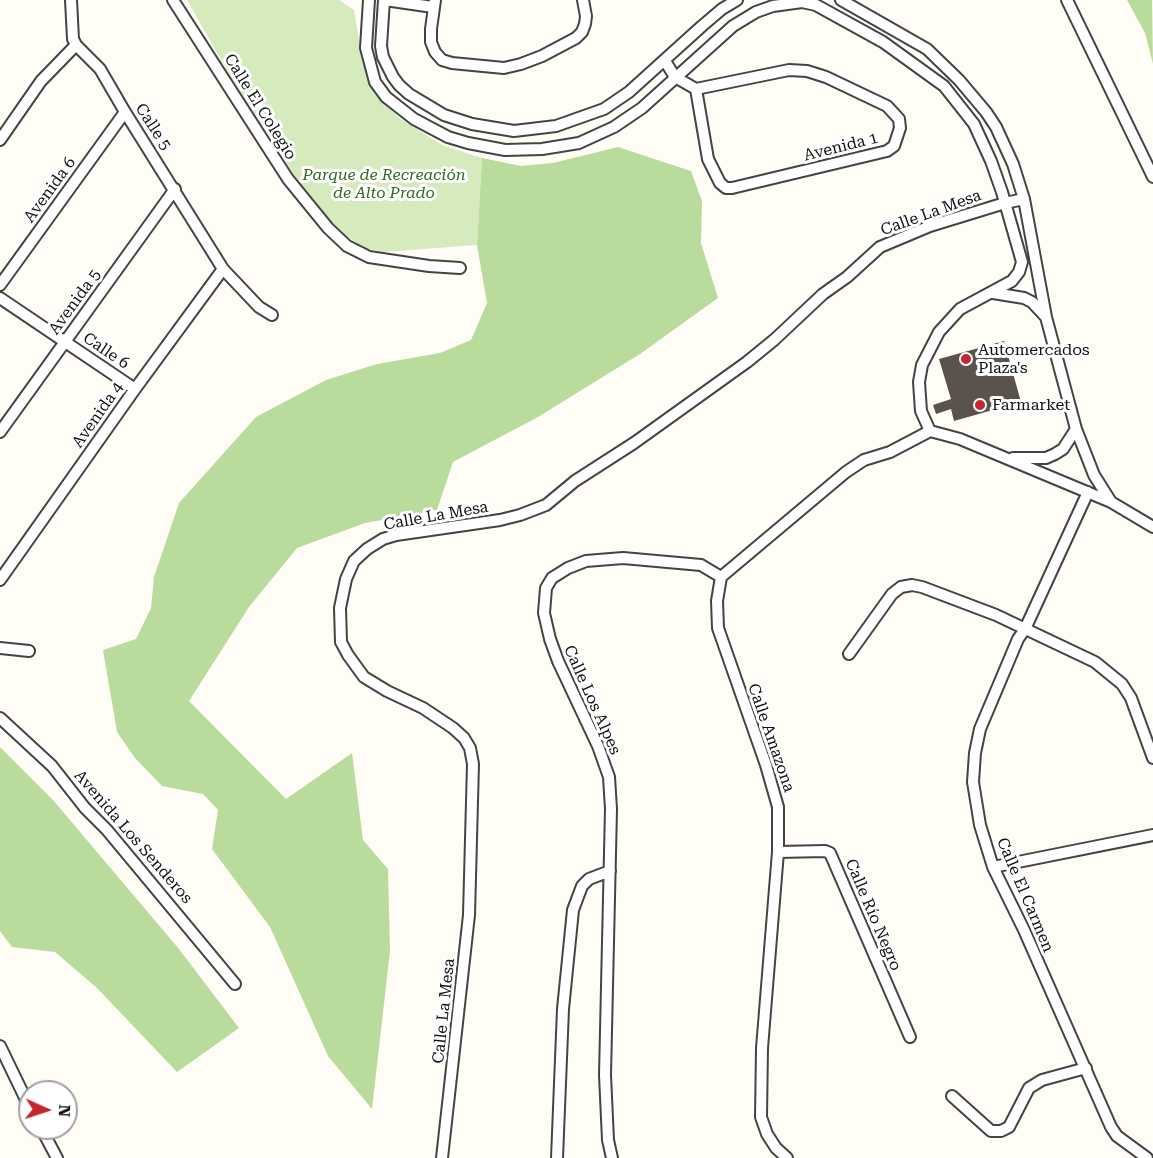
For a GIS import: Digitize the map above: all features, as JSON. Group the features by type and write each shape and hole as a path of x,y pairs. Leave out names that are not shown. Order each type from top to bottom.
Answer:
{"street":[{"path":"0,140 41,81 76,45 71,0"},
{"name":"Calle El Colegio","path":"173,0 288,179 328,228 347,246 369,257 419,265 460,268"},
{"path":"369,0 366,48 373,75 381,90 414,119 448,137 496,149 522,150 579,143 631,117 724,33 756,12 788,3 802,2 816,5 883,42 944,86 969,117 981,138 1005,203 1022,262 1016,277 970,303 951,317 939,332 922,365 919,382 921,411 930,431"},
{"path":"584,0 585,24 582,32 576,38 542,56 504,68 442,60 435,52 432,42 434,4 417,6 384,0 381,46 383,57 393,77 409,94 438,112 490,128 514,131 542,129 586,117 617,101 722,9 737,0"},
{"path":"842,0 927,49 959,80 996,127 1013,164 1024,199 1046,316 1076,429 1094,475 1112,502"},
{"path":"1067,0 1153,177"},
{"name":"Calle 5","path":"76,45 100,69 224,269 259,307 272,315"},
{"path":"665,61 675,77 696,89"},
{"name":"Avenida 1","path":"789,70 807,71 826,77 887,106 899,119 898,138 894,146 874,156 726,188 720,183 708,159 696,89 789,70"},
{"name":"Avenida 6","path":"0,285 125,112"},
{"name":"Avenida 5","path":"0,432 175,189"},
{"name":"Calle La Mesa","path":"442,1158 470,915 473,765 470,748 464,738 453,728 423,708 364,677 348,655 342,642 340,608 346,579 354,561 367,549 390,537 500,520 546,505 575,481 634,443 747,362 880,247 930,226 1024,199"},
{"name":"Avenida 4","path":"1,578 135,389 224,269"},
{"path":"993,292 1024,298 1032,302 1046,316"},
{"name":"Calle 6","path":"0,298 135,389"},
{"path":"1007,458 1046,458 1063,448 1076,429"},
{"path":"722,577 846,472 864,460 890,452 930,431 960,439 1112,502 1153,527"},
{"name":"Calle El Carmen","path":"1088,492 1025,629 1018,639 980,729 975,753 973,782 980,825 993,867 1111,1126 1118,1136 1147,1158"},
{"name":"Calle Los Alpes","path":"612,1158 608,1140 605,1075 611,809 609,777 598,746 549,639 544,613 546,588 552,578 568,568 586,561 623,558 701,565 722,577"},
{"name":"Calle Amazona","path":"722,577 717,601 718,628 778,807 778,852 762,1048 761,1117 767,1134 776,1148 787,1158"},
{"path":"849,654 892,594 901,587 912,585 996,615 1095,662 1122,684 1131,698 1153,758"},
{"path":"0,648 28,651"},
{"name":"Avenida Los Senderos","path":"0,718 52,766 235,984"},
{"path":"993,867 1153,835"},
{"name":"Calle Río Negro","path":"778,852 825,851 830,853 910,1037"},
{"path":"557,1158 563,1009 573,910 582,886 589,879 610,871"},
{"path":"0,1046 18,1083"},
{"path":"952,1096 991,1131 1000,1131 1009,1127 1029,1088 1042,1080 1086,1068"},
{"path":"47,1140 57,1158"}],"green space":[{"name":"Parque de Recreación de Alto Prado","path":"187,0 339,0 354,10 363,64 377,95 399,118 442,145 482,158 477,245 384,252 364,248 342,233 307,195 228,72"},
{"path":"1127,0 1152,0 1153,64 1145,33"},
{"path":"618,147 691,171 702,201 701,243 718,298 640,354 538,417 453,462 437,510 365,523 297,548 249,607 189,701 286,799 352,753 363,840 388,869 390,951 372,1109 328,1056 270,927 212,849 218,810 203,794 162,786 135,758 117,732 103,650 136,639 151,608 154,577 179,503 256,417 326,380 377,364 440,353 471,340 487,303 477,245 482,158 521,166 553,163"},
{"path":"0,747 53,800 179,949 239,1028 177,1072 97,988 55,952 12,947 0,931"}],"building":[{"path":"1004,341 1021,402 954,421 951,409 936,414 933,405 951,399 939,359"}],"place":[{"name":"Automercados Plaza's","path":"966,359"},
{"name":"Farmarket","path":"980,405"}]}
